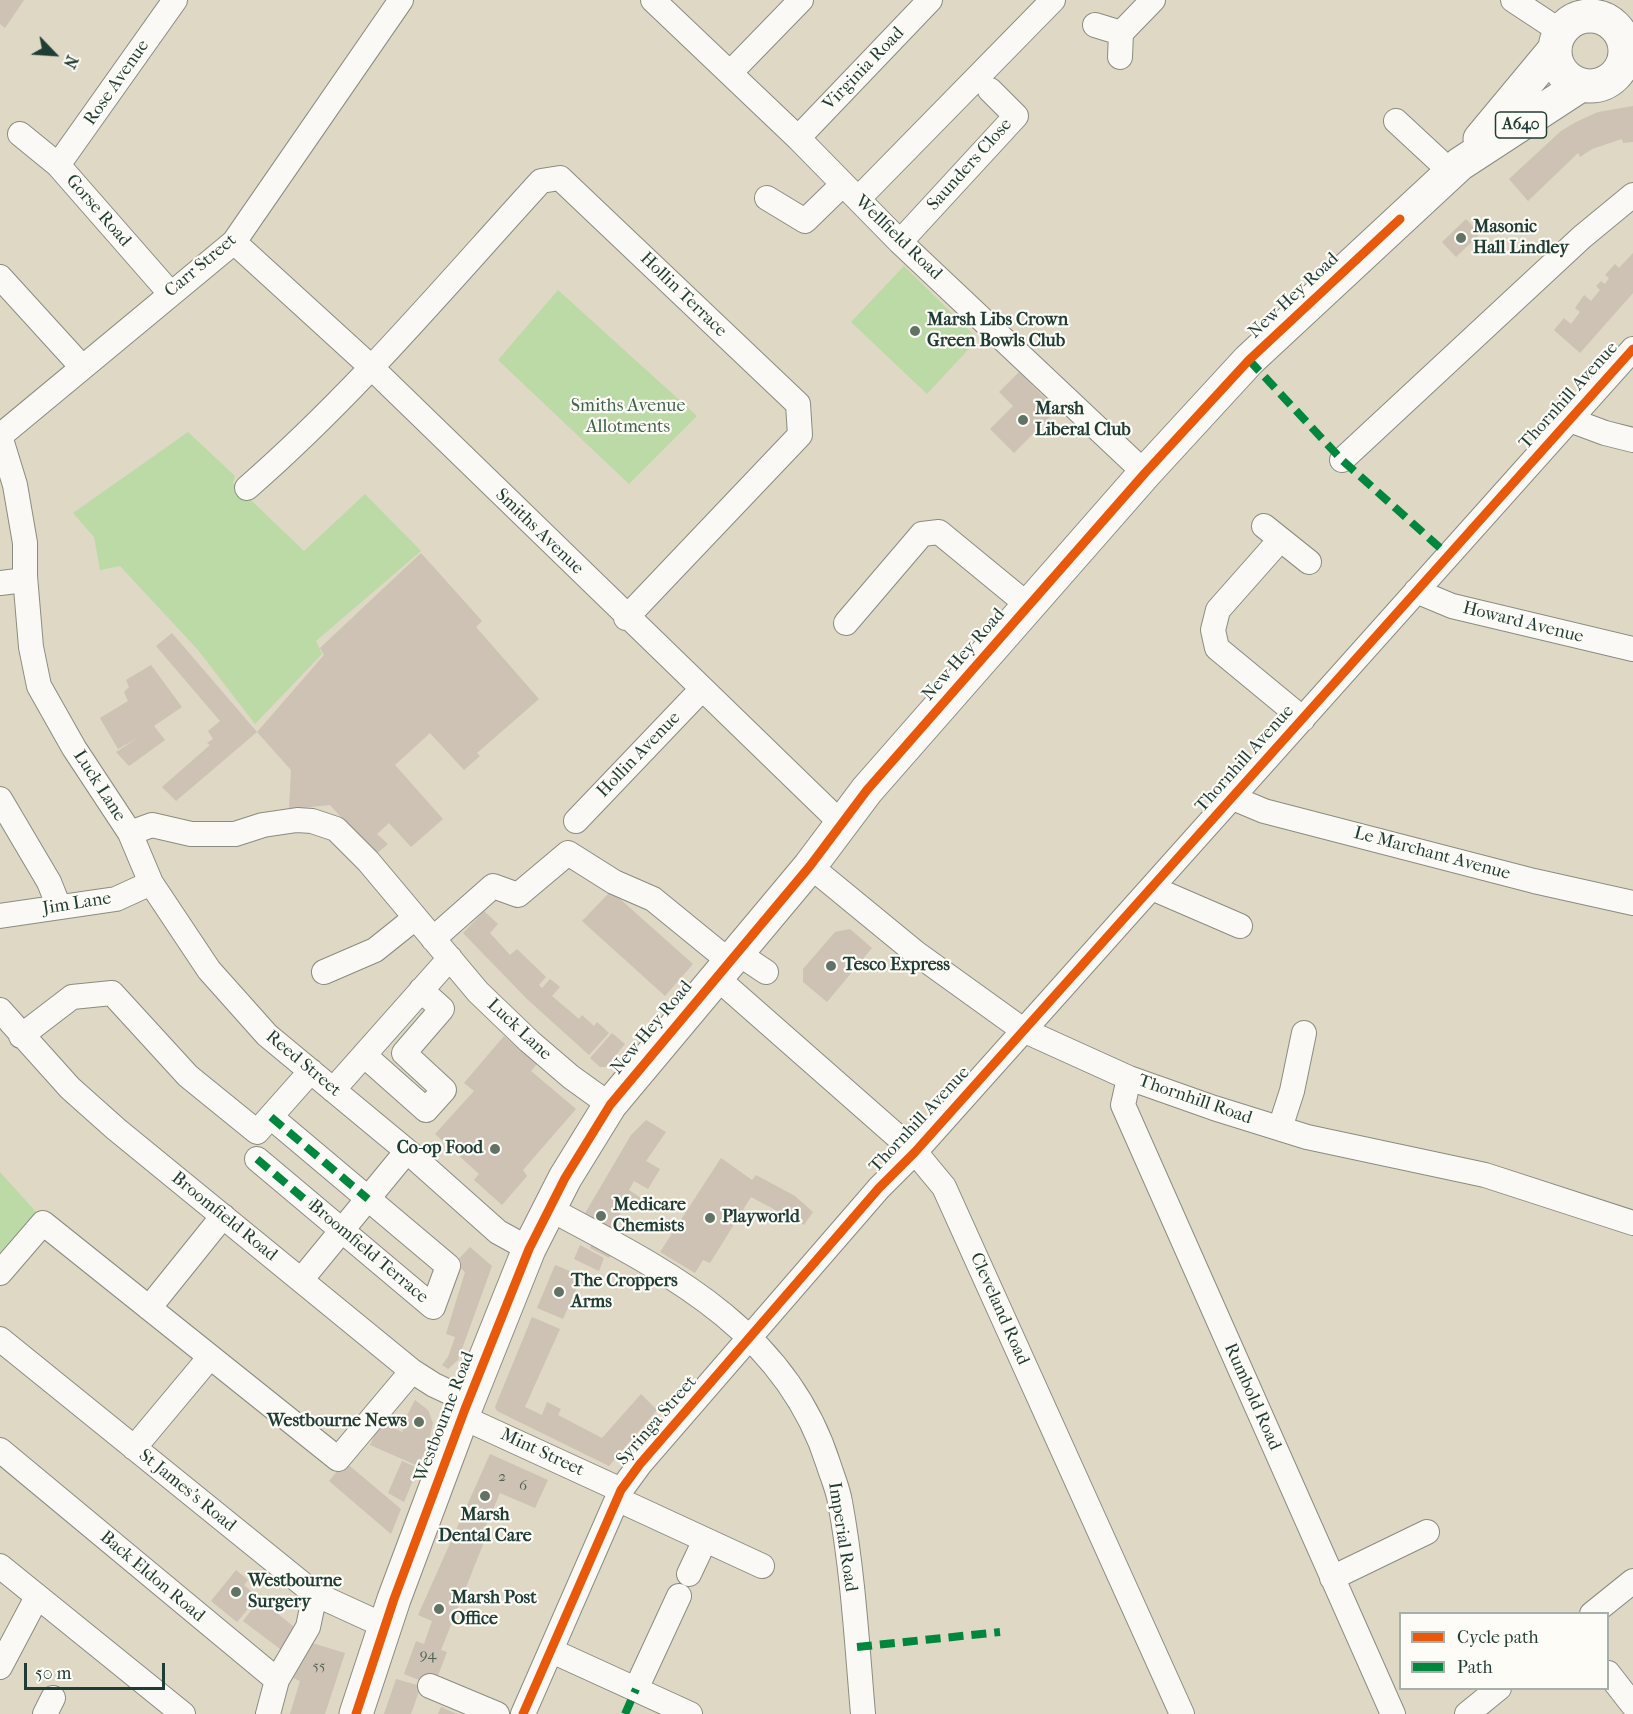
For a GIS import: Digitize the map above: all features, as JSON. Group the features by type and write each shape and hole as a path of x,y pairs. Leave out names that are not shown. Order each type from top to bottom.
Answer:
{"highway":[{"name":"A640","path":"1557,41 1577,18 1603,8 1608,20 1627,48 1601,84 1581,85"},
{"path":"1557,41 1562,72 1581,85"},
{"name":"New Hey Road","path":"586,1141 610,1104 810,866 867,790 1145,473 1249,360 1455,168 1557,41"},
{"name":"New Hey Road","path":"1455,168 1581,85"},
{"name":"Westbourne Road","path":"356,1714 385,1626 465,1409 529,1249 548,1208 586,1141"}],"street":[{"name":"Rose Avenue","path":"58,165 175,0"},
{"name":"Carr Street","path":"0,436 234,242 401,0"},
{"path":"730,73 801,0"},
{"name":"Virginia Road","path":"798,138 930,0"},
{"path":"767,198 805,221 851,191 1053,0"},
{"path":"1120,57 1121,33 1153,0"},
{"path":"1513,0 1557,41"},
{"name":"Wellfield Road","path":"657,1 798,138 900,242 1145,473"},
{"path":"1095,25 1121,33"},
{"name":"Saunders Close","path":"900,242 1016,116 990,90"},
{"path":"1396,121 1455,168"},
{"name":"Gorse Road","path":"20,134 58,165 170,293"},
{"name":"Hollin Terrace","path":"370,367 541,181 560,178 798,404 800,435 626,618"},
{"path":"1342,460 1582,237 1633,195"},
{"name":"Smiths Avenue","path":"234,242 370,367 626,618 842,824"},
{"path":"0,277 82,367"},
{"name":"Thornhill Avenue","path":"879,1188 915,1152 1633,349"},
{"path":"247,488 281,459 370,367"},
{"path":"1570,420 1605,433 1633,440"},
{"name":"Luck Lane","path":"0,436 15,485 25,543 25,580 31,647 39,686 74,748 130,833 152,825 191,834 235,834 263,825 312,821 336,829 404,894 415,918 478,992 571,1077 610,1104"},
{"path":"846,623 922,534 939,532 1029,606"},
{"path":"1303,719 1217,648 1214,630 1218,610 1272,533 1309,562"},
{"path":"0,582 25,580"},
{"name":"Howard Avenue","path":"1416,591 1452,606 1633,649"},
{"name":"Hollin Avenue","path":"576,821 702,689"},
{"name":"Le Marchant Avenue","path":"1233,798 1264,811 1533,881 1633,903"},
{"path":"0,799 50,882 59,907"},
{"name":"Reed Street","path":"130,833 151,883 209,970 267,1035 407,1151 498,1232 529,1249"},
{"path":"434,939 493,886 518,895 568,853 614,882 653,899 727,963 766,972"},
{"name":"Thornhill Road","path":"810,866 841,905 916,953 1023,1030 1129,1078 1280,1128 1485,1175 1633,1222"},
{"name":"Jim Lane","path":"0,916 116,899 151,883"},
{"path":"1152,888 1240,926"},
{"path":"324,972 375,950 415,918"},
{"path":"333,1090 450,958"},
{"name":"Cleveland Road","path":"727,963 915,1152 944,1188 1182,1714"},
{"path":"386,1075 442,1009 421,990"},
{"name":"Broomfield Terrace","path":"21,1036 72,997 112,993 188,1076 264,1124 368,1198 448,1266 434,1306 257,1159"},
{"name":"Broomfield Road","path":"0,1010 70,1088 412,1371 465,1409"},
{"path":"1280,1128 1292,1091 1304,1033"},
{"path":"364,1055 426,1110 444,1090 404,1053"},
{"path":"264,1124 311,1071"},
{"name":"Rumbold Road","path":"1129,1078 1123,1105 1393,1714"},
{"path":"301,1280 407,1151"},
{"name":"Syringa Street","path":"523,1714 619,1494 879,1188"},
{"name":"Imperial Road","path":"548,1208 662,1269 718,1309 751,1337 787,1379 819,1435 840,1500 863,1714"},
{"path":"149,1308 223,1216"},
{"path":"0,1273 43,1223 338,1460 412,1371"},
{"name":"St James's Road","path":"0,1340 315,1594 385,1626"},
{"path":"134,1448 210,1357"},
{"name":"Mint Street","path":"465,1409 705,1540 762,1566"},
{"name":"Back Eldon Road","path":"0,1450 277,1680"},
{"path":"1332,1578 1427,1532"},
{"path":"689,1574 705,1540"},
{"path":"0,1566 183,1714"},
{"path":"1594,1612 1633,1581"},
{"path":"268,1714 277,1680 308,1628 315,1594"},
{"path":"636,1689 679,1596"},
{"path":"0,1667 37,1597"},
{"path":"552,1651 690,1714"},
{"path":"1609,1674 1633,1705"},
{"path":"430,1686 498,1714"},
{"path":"1467,1714 1498,1690"}],"green space":[{"name":"Marsh Libs Crown Green Bowls Club","path":"904,266 978,339 927,394 851,322"},
{"name":"Smiths Avenue Allotments","path":"558,290 697,416 629,484 498,360"},
{"path":"188,432 235,476 233,483 304,551 365,494 421,551 316,641 322,654 255,724 198,650 120,566 100,570 94,537 73,513"},
{"path":"0,1172 38,1214 0,1256"}],"building":[{"path":"0,0 24,0 5,28 0,24"},
{"path":"1633,106 1633,142 1623,143 1622,139 1592,149 1580,157 1578,153 1528,201 1509,179 1561,131 1576,122 1598,112"},
{"name":"Masonic Hall Lindley","path":"1466,219 1480,234 1456,257 1442,242"},
{"path":"1633,253 1633,293 1580,353 1554,330 1564,318 1571,324 1580,312 1575,308 1584,295 1591,301 1600,290 1596,286 1601,281 1605,284 1609,278 1605,275 1615,264 1619,268"},
{"name":"Marsh Liberal Club","path":"1019,372 1057,410 1014,453 990,429 1013,406 999,392"},
{"path":"421,553 482,621 476,627 539,699 477,753 480,756 464,770 430,733 395,765 443,819 411,847 389,823 377,834 388,844 375,855 330,805 289,809 291,770 257,732 324,655 320,648"},
{"path":"172,633 257,732 176,801 162,787 210,745 207,743 213,739 208,731 220,721 156,646"},
{"path":"151,665 182,707 154,726 165,740 129,766 116,752 139,737 118,749 100,718 128,701 124,692 129,687 126,680"},
{"path":"611,891 693,964 665,996 582,921"},
{"path":"484,911 498,924 490,933 510,955 517,949 546,977 539,985 542,988 550,979 560,987 552,996 579,1019 582,1015 594,1026 597,1022 609,1033 589,1055 527,999 463,933"},
{"name":"Tesco Express","path":"850,929 872,948 827,1002 803,982 803,969 835,932"},
{"path":"612,1033 625,1044 606,1067 600,1067 590,1058"},
{"path":"504,1036 537,1064 531,1071 576,1109 523,1170 527,1176 502,1205 474,1180 479,1174 435,1134 474,1091 464,1083"},
{"path":"646,1120 666,1132 646,1161 660,1169 648,1189 634,1181 629,1190 641,1198 636,1207 627,1202 611,1230 584,1215 631,1135"},
{"name":"Playworld","path":"721,1158 752,1180 756,1175 795,1196 813,1212 804,1225 751,1197 710,1263 703,1260 695,1273 660,1252"},
{"path":"593,1242 613,1252 609,1258 590,1248"},
{"path":"580,1245 604,1258 599,1271 574,1259"},
{"path":"470,1247 492,1266 458,1360 448,1369 442,1365 448,1357 455,1337 446,1334 465,1272 455,1263"},
{"name":"The Croppers Arms","path":"555,1265 582,1276 563,1319 537,1308"},
{"path":"532,1317 560,1329 525,1407 542,1415 547,1402 561,1409 558,1415 602,1438 641,1394 657,1410 609,1466 497,1411 495,1407"},
{"path":"415,1400 428,1410 433,1423 428,1444 418,1466 370,1445 381,1421 402,1432 406,1423 404,1421"},
{"path":"490,1454 548,1480 535,1508 500,1493 482,1535 486,1537 441,1650 447,1652 434,1686 404,1674 416,1641 424,1644 432,1621 418,1615"},
{"path":"402,1461 418,1468 404,1502 388,1493"},
{"path":"345,1462 401,1509 391,1534 329,1481"},
{"name":"Westbourne Surgery","path":"236,1570 248,1580 244,1585 258,1597 237,1622 211,1601"},
{"path":"260,1599 300,1632 284,1652 243,1621"},
{"path":"312,1643 345,1653 325,1714 290,1714 300,1681 293,1678 303,1646 310,1648"},
{"path":"396,1679 421,1686 411,1714 384,1714"},
{"path":"441,1707 457,1714 438,1714"}],"marked path":[{"path":"1249,360 1342,460 1448,555"},
{"path":"271,1117 368,1199"},
{"path":"257,1159 342,1231"},
{"path":"857,1647 1000,1632"},
{"path":"625,1714 636,1689"}],"cycle path":[{"path":"356,1714 394,1599 465,1409 529,1249 565,1178 610,1105 810,866 867,790 1145,473 1249,360 1400,219"},
{"path":"523,1714 621,1490 640,1464 879,1188 915,1152 1633,349"}],"place":[{"name":"Masonic Hall Lindley","path":"1461,238"},
{"name":"Marsh Libs Crown Green Bowls Club","path":"915,331"},
{"name":"Marsh Liberal Club","path":"1023,420"},
{"name":"Tesco Express","path":"831,966"},
{"name":"Co-op Food","path":"495,1149"},
{"name":"Medicare Chemists","path":"601,1216"},
{"name":"Playworld","path":"710,1218"},
{"name":"The Croppers Arms","path":"559,1292"},
{"name":"Westbourne News","path":"419,1422"},
{"name":"Marsh Dental Care","path":"485,1496"},
{"name":"Westbourne Surgery","path":"236,1592"},
{"name":"Marsh Post Office","path":"439,1609"}]}
